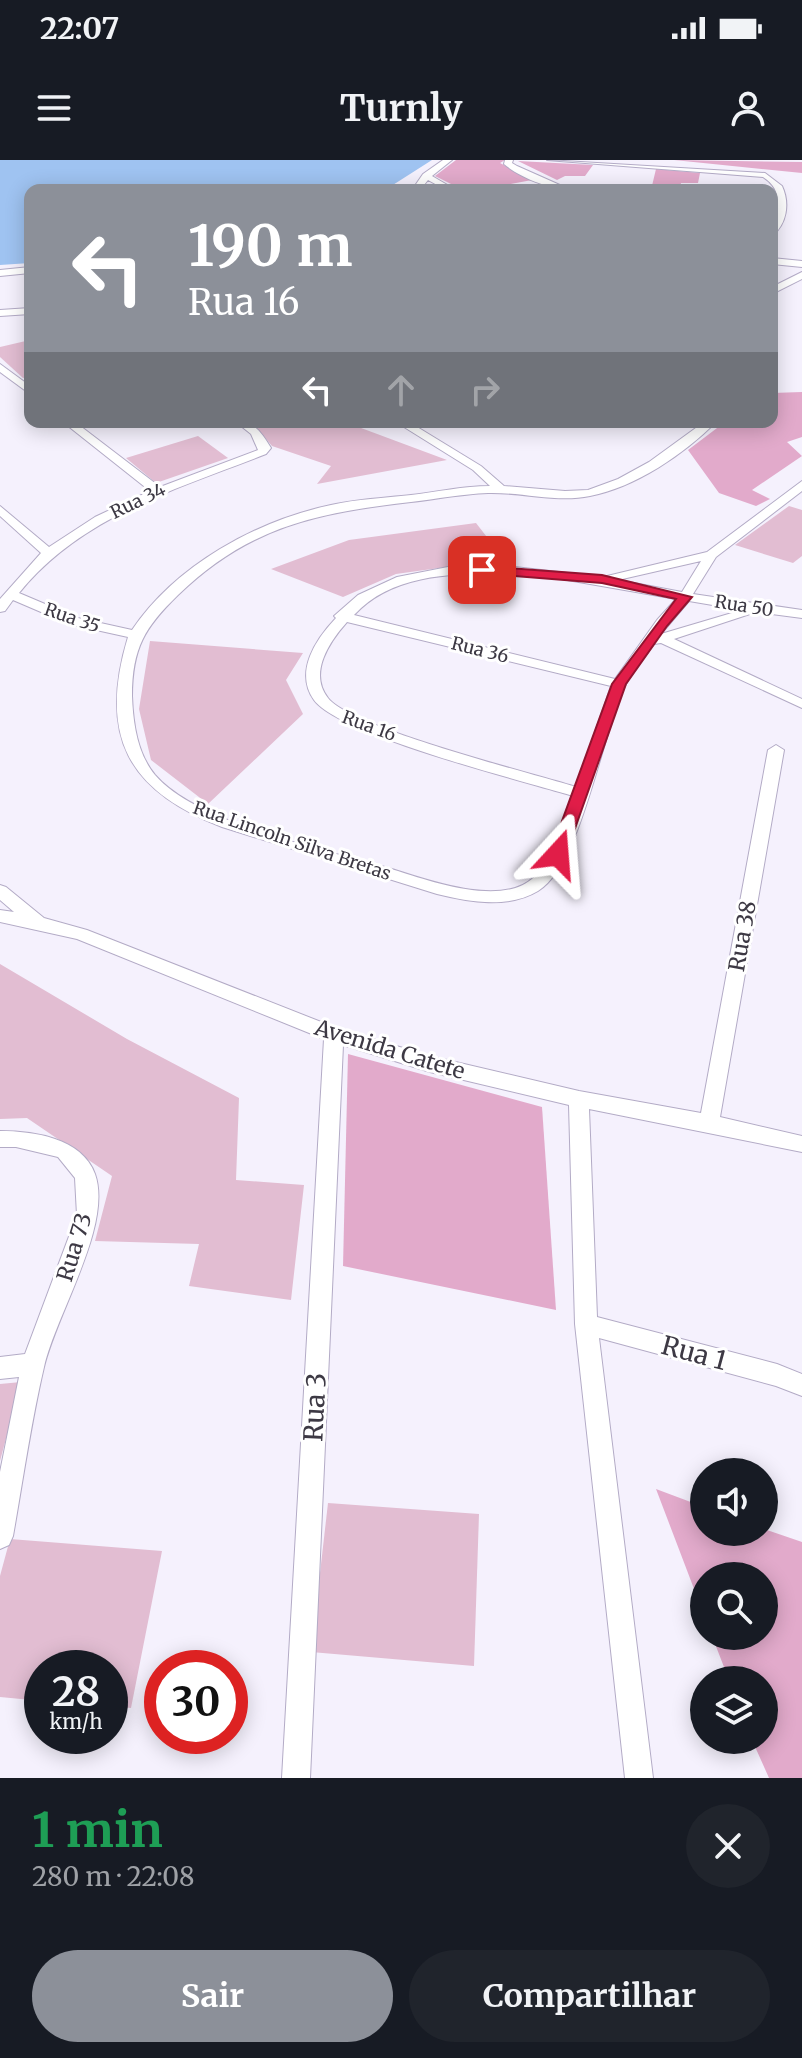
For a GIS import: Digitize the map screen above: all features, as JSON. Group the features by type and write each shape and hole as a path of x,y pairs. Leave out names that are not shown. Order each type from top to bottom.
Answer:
{"street":[{"path":"420,184 448,160"},
{"path":"509,160 508,164 514,168 553,184"},
{"path":"551,160 765,175 776,184"},
{"path":"426,176 441,184"},
{"path":"778,186 784,215 778,224"},
{"path":"778,205 783,205"},
{"path":"778,262 802,264"},
{"path":"0,273 24,271"},
{"path":"778,287 797,276"},
{"path":"0,313 24,311"},
{"path":"0,367 24,386"},
{"path":"76,428 157,490"},
{"name":"Rua 34","path":"0,608 49,553 99,520 157,490 262,452 265,448 263,441 248,428"},
{"path":"411,428 477,468 500,488"},
{"path":"136,635 178,587 221,555 247,539 303,517 352,504 500,488 560,495 585,494 615,486 645,471 703,428"},
{"path":"579,793 619,684 685,597 711,555 802,485"},
{"path":"0,510 49,553"},
{"path":"602,579 711,555"},
{"name":"Rua 16","path":"579,793 368,728 335,714 319,696 313,681 314,660 341,616 359,598 388,583 421,575 459,569 528,572 602,579 685,597"},
{"name":"Rua 35","path":"11,594 74,621 136,635"},
{"name":"Rua 50","path":"685,597 802,614"},
{"path":"654,640 760,610"},
{"name":"Rua 36","path":"341,616 619,684"},
{"name":"Rua Lincoln Silva Bretas","path":"136,635 128,676 130,746 147,776 170,796 205,814 348,863 448,892 512,895 540,881 552,867 579,793"},
{"path":"654,640 802,704"},
{"name":"Rua 38","path":"709,1123 776,750"},
{"name":"Avenida Catete","path":"0,891 38,923 81,934 334,1035 430,1064 579,1099 802,1144"},
{"path":"0,916 38,923"},
{"name":"Rua 3","path":"296,1778 334,1035"},
{"path":"579,1099 586,1324 639,1778"},
{"name":"Rua 73","path":"0,1139 16,1139 64,1150 85,1175 88,1215 33,1364 0,1536"},
{"name":"Rua 1","path":"586,1324 777,1375 802,1385"},
{"path":"0,1368 33,1364"}],"shaded area":[{"path":"456,160 505,160 500,163 532,180 511,184 451,184 435,176"},
{"path":"674,160 802,162 802,173"},
{"path":"518,161 593,165 585,176 565,176 557,180"},
{"path":"656,169 700,173 698,183 652,184"},
{"path":"24,341 24,378 0,357 0,347"},
{"path":"802,392 802,437 787,442 802,456 752,490 770,499 756,506 719,493 688,450 717,428 778,428 778,393"},
{"path":"257,428 361,428 447,460 317,484 331,466 272,446"},
{"path":"198,436 228,458 156,483 126,458"},
{"path":"789,506 802,510 802,556 793,563 735,545"},
{"path":"476,523 504,559 396,574 343,597 271,569 349,540"},
{"path":"150,641 303,653 286,680 303,714 208,804 151,760 139,709"},
{"path":"0,964 127,1039 239,1098 236,1180 304,1185 291,1300 189,1286 199,1244 95,1241 112,1176 27,1118 0,1119"},
{"path":"348,1054 542,1107 556,1310 343,1266"},
{"path":"21,1382 0,1461 0,1384"},
{"path":"656,1489 690,1502 690,1546 778,1546 778,1534 802,1542 802,1778 769,1778 758,1754 778,1754 778,1666 724,1666 717,1650 778,1650 778,1562 690,1562 690,1578"},
{"path":"328,1503 479,1514 474,1666 311,1652"},
{"path":"10,1539 162,1551 131,1708 128,1708 128,1650 24,1650 24,1699 0,1697 0,1576"}],"water":[{"path":"0,160 432,160 394,184 24,184 24,263 0,265"}],"route":[{"path":"482,570 602,579 685,597 630,665 619,684 558,854"}]}
